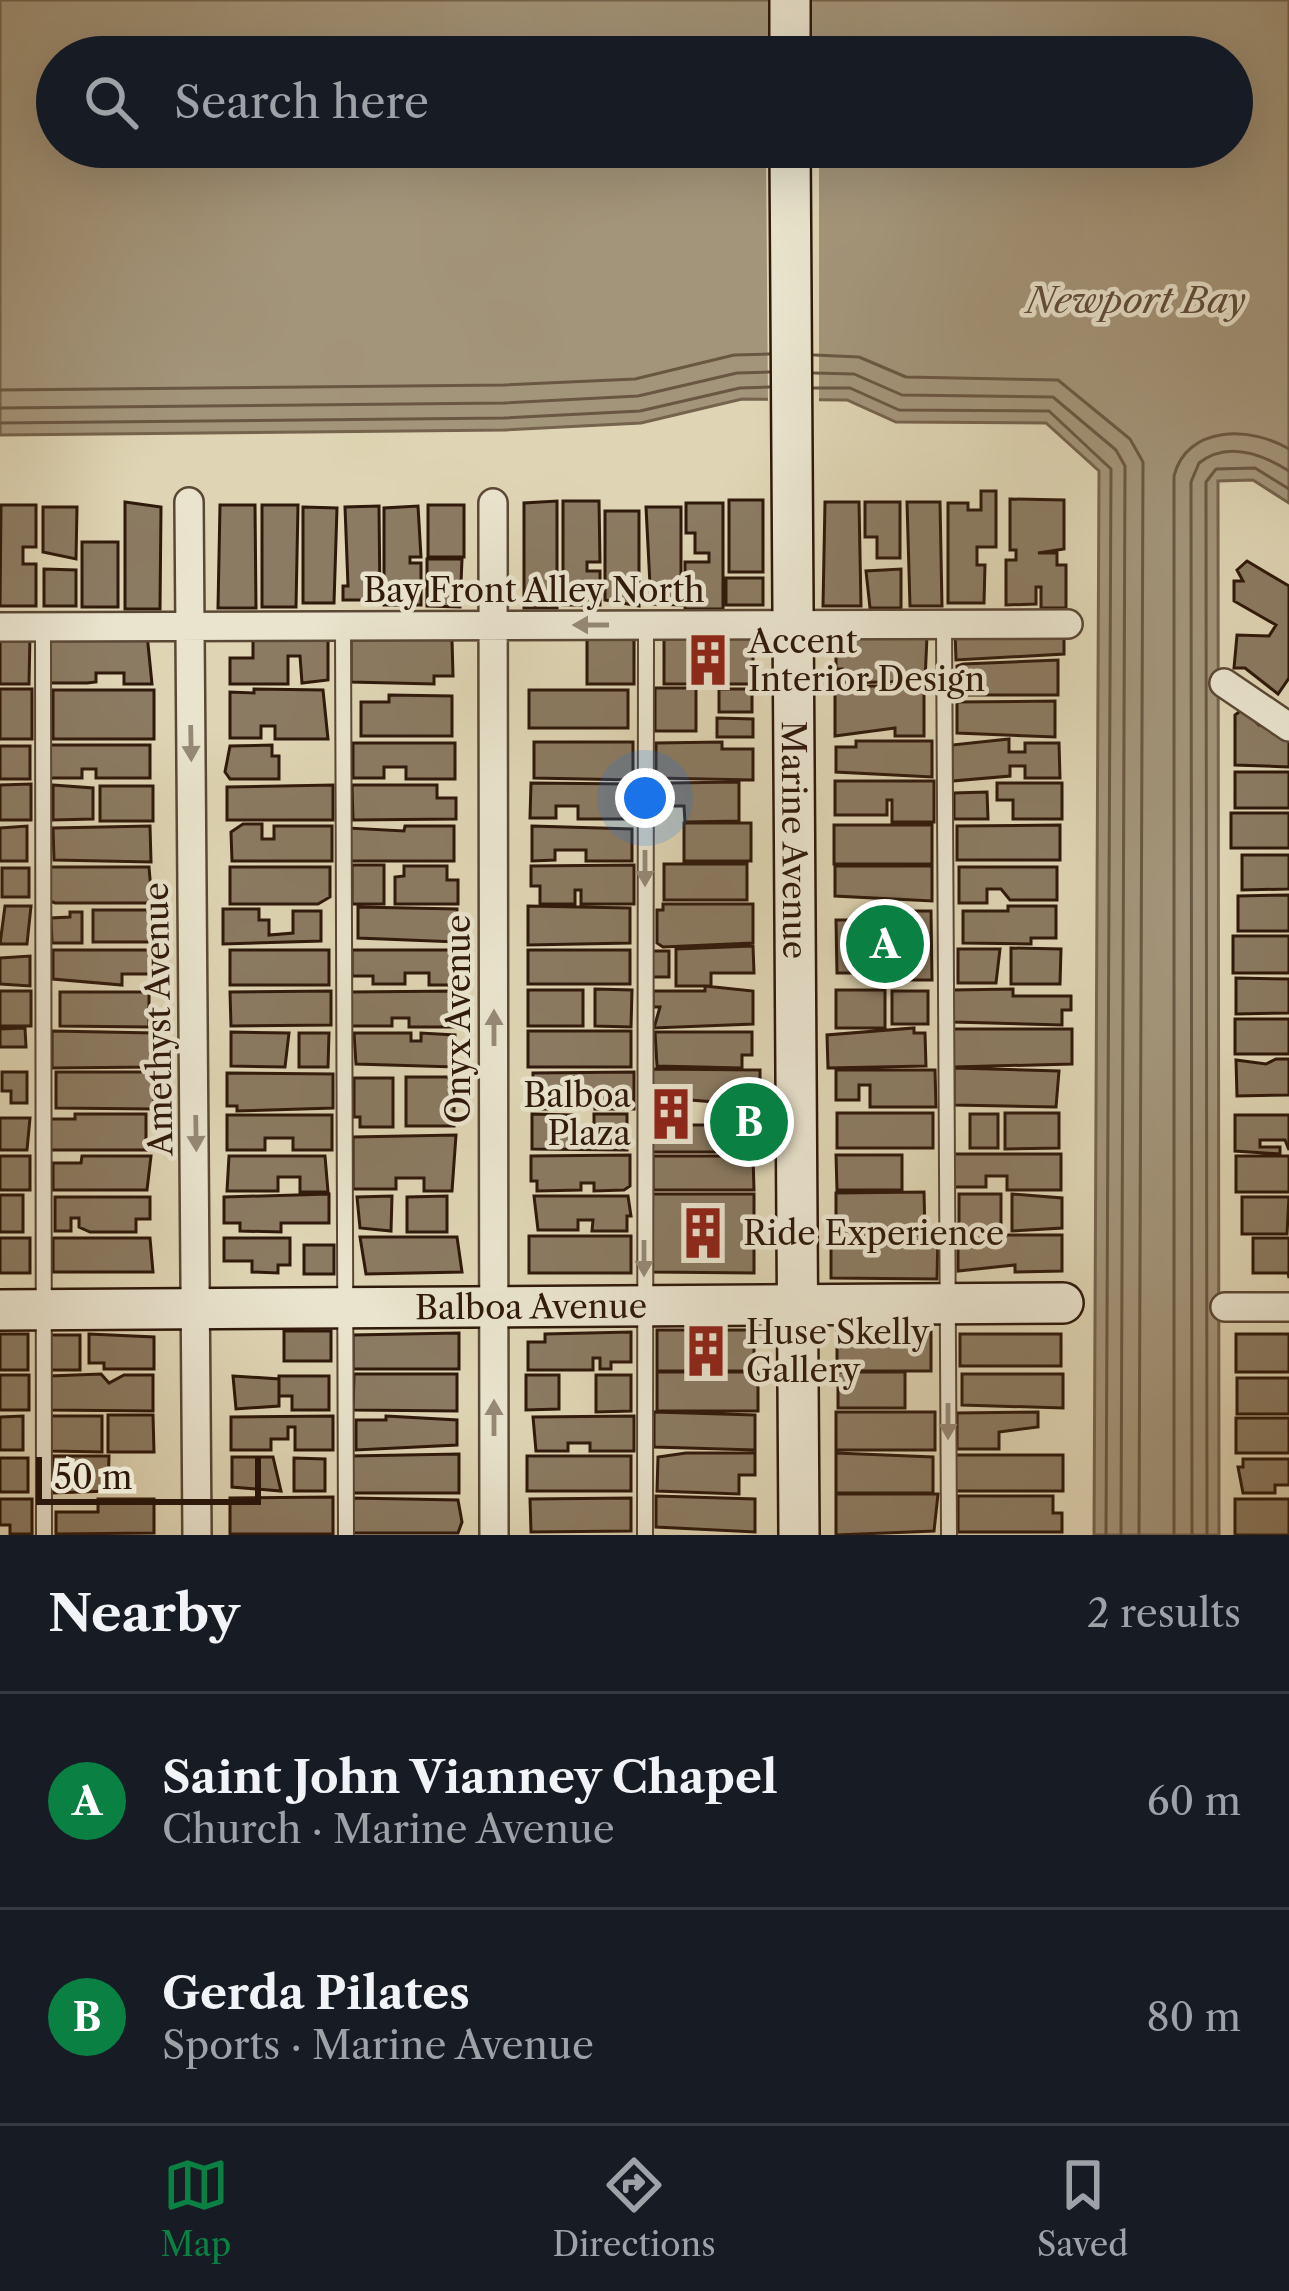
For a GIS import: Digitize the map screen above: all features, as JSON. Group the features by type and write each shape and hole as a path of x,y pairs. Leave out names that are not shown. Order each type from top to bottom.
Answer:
{"street":[{"path":"790,0 790,36"},
{"name":"Marine Avenue","path":"790,168 800,1535"},
{"name":"Amethyst Avenue","path":"189,502 196,1535"},
{"name":"Onyx Avenue","path":"493,503 494,1535"},
{"name":"Bay Front Alley North","path":"0,627 1068,624"},
{"path":"1224,683 1289,727"},
{"name":"Balboa Avenue","path":"0,1310 1064,1303"},
{"path":"1226,1307 1289,1307"}],"lane":[{"path":"645,1535 646,625"},
{"path":"944,625 949,1535"},
{"path":"343,626 346,1535"},
{"path":"43,627 44,1535"}],"water":[{"name":"Newport Bay","path":"0,0 1289,0 1289,503 1253,480 1218,481 1219,1535 1094,1535 1099,471 1046,423 896,422 847,400 742,399 641,423 505,430 0,435"}],"pier":[{"path":"766,168 819,168 819,406 768,405"}],"building":[{"path":"981,491 996,491 996,547 977,547 977,565 985,565 984,603 948,603 948,503 968,503 968,510 981,510"},
{"path":"1010,499 1064,500 1064,549 1038,553 1057,553 1057,565 1066,565 1066,608 1041,608 1041,587 1036,587 1036,604 1006,605 1006,560 1016,560 1016,550 1010,550"},
{"path":"729,500 763,500 763,572 729,572"},
{"path":"557,501 557,608 524,608 524,503"},
{"path":"563,501 599,501 600,562 587,562 587,571 600,571 600,605 563,605"},
{"path":"125,502 161,507 160,609 125,609"},
{"path":"825,502 859,502 861,606 823,606"},
{"path":"865,502 900,502 900,558 877,558 877,537 865,537"},
{"path":"907,502 940,502 942,606 910,606"},
{"path":"686,503 723,503 723,609 685,609 685,562 709,562 709,553 695,553 695,533 686,533"},
{"path":"1,505 36,505 36,547 23,547 23,564 36,564 36,606 0,606"},
{"path":"220,505 255,505 256,608 218,608"},
{"path":"262,505 298,505 296,607 262,607"},
{"path":"428,505 464,505 464,557 428,557"},
{"path":"379,506 380,600 343,600 343,586 348,586 345,507"},
{"path":"418,506 421,557 410,557 410,563 421,563 421,605 384,605 384,508"},
{"path":"43,507 77,507 76,559 43,552"},
{"path":"303,507 337,508 334,603 303,603"},
{"path":"646,507 681,507 681,605 651,604"},
{"path":"605,511 639,511 639,606 605,600"},
{"path":"82,542 118,542 118,607 82,607"},
{"path":"427,559 462,559 460,607 427,606"},
{"path":"1247,561 1289,586 1289,678 1278,694 1245,668 1234,668 1237,635 1269,636 1276,625 1234,601 1234,581 1243,581 1237,570"},
{"path":"44,569 76,570 76,606 44,606"},
{"path":"901,569 901,608 870,608 866,571"},
{"path":"726,578 763,578 763,605 726,605"},
{"path":"1064,630 1064,654 956,660 955,631"},
{"path":"351,633 452,640 453,676 434,676 434,684 351,682"},
{"path":"50,634 147,634 152,684 124,684 124,673 96,673 96,682 50,683"},
{"path":"587,634 634,634 634,684 587,684"},
{"path":"0,635 30,635 29,684 0,684"},
{"path":"253,635 328,635 328,680 302,683 300,656 288,656 288,684 230,684 230,658 253,658"},
{"name":"Accent Interior Design","path":"753,636 753,684 664,684 664,637"},
{"path":"927,636 925,681 842,683 842,669 836,669 836,638"},
{"path":"1058,660 1058,695 957,695 957,666"},
{"path":"835,686 924,686 924,736 895,736 895,728 835,736"},
{"path":"655,688 696,688 696,731 655,731"},
{"path":"0,689 32,689 32,739 0,739"},
{"path":"254,689 323,690 328,739 275,739 275,726 261,726 261,738 230,738 230,692 254,693"},
{"path":"719,689 752,689 752,712 719,712"},
{"path":"53,690 154,690 154,739 53,739"},
{"path":"529,690 628,690 628,728 529,728"},
{"path":"389,695 452,696 452,736 361,736 361,702 389,702"},
{"path":"1055,701 1055,737 957,733 957,702"},
{"path":"1243,709 1259,725 1273,725 1273,733 1289,737 1289,767 1235,765 1235,715"},
{"path":"717,718 753,719 753,737 717,737"},
{"path":"1009,739 1009,752 1025,752 1025,743 1059,743 1060,778 1025,778 1025,766 1010,766 1010,776 952,781 952,745"},
{"path":"856,741 932,741 932,777 836,772 836,747 856,747"},
{"path":"534,742 633,742 633,780 534,778"},
{"path":"722,742 722,749 753,749 753,780 656,778 656,743"},
{"path":"353,743 455,743 455,779 406,779 406,767 384,767 384,778 353,778"},
{"path":"48,745 150,745 150,778 96,778 96,769 82,769 82,778 48,778"},
{"path":"272,745 272,756 279,756 279,779 230,779 225,772 230,746"},
{"path":"0,746 30,746 30,779 0,779"},
{"path":"1235,772 1289,772 1289,808 1235,808"},
{"path":"835,781 934,781 934,822 892,822 892,800 887,800 887,815 835,815"},
{"path":"739,782 739,821 685,822 684,806 671,806 671,783"},
{"path":"531,783 629,784 629,819 578,819 578,806 556,806 556,818 530,818"},
{"path":"997,783 1062,783 1062,819 1013,819 1013,800 997,800"},
{"path":"31,784 31,820 0,820 0,785"},
{"path":"53,785 93,788 93,819 53,820"},
{"path":"333,785 333,820 227,820 227,787"},
{"path":"352,785 437,785 437,798 456,798 456,819 353,820"},
{"path":"100,786 153,786 153,821 100,821"},
{"path":"987,792 988,819 954,819 954,793"},
{"path":"1231,813 1289,813 1289,848 1231,848"},
{"path":"684,823 751,823 751,861 684,861"},
{"path":"243,824 262,824 262,839 274,839 274,826 332,826 332,861 232,861 231,832"},
{"path":"834,825 932,825 932,864 834,864"},
{"path":"1060,825 1060,860 957,860 957,826"},
{"path":"27,826 27,861 0,861 0,828"},
{"path":"150,826 151,862 54,860 53,828"},
{"path":"405,826 454,826 454,861 348,861 348,828 404,831"},
{"path":"532,826 632,829 632,861 586,861 586,850 555,850 555,860 532,861"},
{"path":"1242,855 1289,855 1289,889 1242,890"},
{"path":"664,864 747,864 747,900 664,900"},
{"path":"352,865 384,865 384,904 352,904"},
{"path":"634,865 634,904 581,904 581,890 575,890 575,904 540,904 540,886 531,886 531,866"},
{"path":"404,866 447,866 447,880 458,880 458,904 395,904 395,877 404,876"},
{"path":"835,866 932,866 932,901 835,896"},
{"path":"50,867 149,867 152,903 55,903 50,901"},
{"path":"230,867 330,867 330,897 318,904 230,904"},
{"path":"959,867 1057,867 1057,900 1010,900 1001,889 987,889 987,903 959,903"},
{"path":"2,868 29,868 29,897 2,897"},
{"path":"1289,895 1289,931 1238,931 1238,896"},
{"path":"663,904 753,904 753,943 663,947 657,943 657,910 663,910"},
{"path":"5,906 31,906 27,944 0,944"},
{"path":"528,906 630,908 630,943 528,945"},
{"path":"1008,906 1056,906 1056,938 1031,938 1031,944 963,943 963,911 1008,911"},
{"path":"358,907 457,909 457,942 358,938"},
{"path":"223,909 259,909 259,920 269,920 269,935 293,933 293,911 321,911 321,941 223,944"},
{"path":"93,910 151,910 151,942 93,942"},
{"path":"899,911 931,911 932,980 898,980 898,973 837,973 836,920 899,920"},
{"path":"70,912 82,912 82,943 52,943 51,918 70,917"},
{"path":"1233,936 1289,936 1289,973 1233,973"},
{"path":"753,946 754,973 711,973 711,986 676,986 676,949"},
{"path":"1011,948 1061,949 1060,984 1011,984"},
{"path":"958,949 1000,949 996,983 958,983"},
{"path":"53,950 152,950 152,974 122,974 122,985 53,979"},
{"path":"230,950 329,950 329,985 230,985"},
{"path":"352,950 454,950 454,985 429,985 429,973 405,973 405,984 373,984 373,976 352,976"},
{"path":"528,950 630,950 630,984 528,984"},
{"path":"650,951 669,951 669,977 650,977"},
{"path":"30,956 30,986 0,984 0,958"},
{"path":"1236,978 1289,979 1289,1013 1236,1014"},
{"path":"705,986 753,991 753,1024 654,1028 660,1007 653,1007 653,991 705,991"},
{"path":"595,989 632,990 631,1027 595,1026"},
{"path":"1013,989 1013,996 1071,996 1071,1010 1062,1010 1062,1025 953,1022 953,990"},
{"path":"528,990 583,990 583,1026 528,1026"},
{"path":"836,990 885,990 885,1028 836,1028"},
{"path":"0,991 31,991 31,1026 0,1026"},
{"path":"331,991 331,1025 231,1026 230,992"},
{"path":"455,991 455,1027 409,1027 409,1018 392,1018 392,1026 351,1026 351,992"},
{"path":"892,991 928,991 928,1024 892,1024"},
{"path":"60,992 149,992 149,1027 60,1026"},
{"path":"1235,1019 1289,1019 1289,1054 1235,1054"},
{"path":"25,1028 26,1047 0,1047 0,1029"},
{"path":"914,1028 914,1033 925,1033 926,1066 828,1068 827,1035"},
{"path":"953,1029 1072,1029 1072,1064 953,1067"},
{"path":"52,1031 154,1033 154,1067 52,1068"},
{"path":"528,1031 631,1031 631,1067 528,1067"},
{"path":"231,1032 289,1033 285,1067 231,1066"},
{"path":"655,1032 752,1032 752,1055 742,1055 742,1068 657,1066"},
{"path":"299,1033 329,1033 328,1067 299,1067"},
{"path":"354,1033 411,1033 411,1041 421,1041 421,1033 455,1035 455,1067 356,1064"},
{"path":"1289,1059 1289,1095 1237,1096 1236,1060 1266,1064"},
{"path":"954,1068 1059,1071 1056,1107 954,1105"},
{"name":"Balboa Plaza","path":"652,1069 760,1070 760,1152 652,1152","holes":["690,1100 727,1103 727,1125 690,1125"]},
{"path":"836,1070 935,1070 936,1107 870,1107 870,1085 859,1085 859,1100 836,1100"},
{"path":"2,1072 27,1072 27,1103 11,1103 11,1091 2,1091"},
{"path":"56,1072 154,1072 154,1109 56,1108"},
{"path":"634,1072 634,1109 595,1109 595,1095 585,1095 585,1109 533,1109 533,1073"},
{"path":"227,1073 333,1074 333,1108 237,1111 237,1106 227,1106"},
{"path":"406,1077 454,1077 454,1126 406,1126"},
{"path":"354,1078 393,1078 393,1127 360,1127 360,1117 354,1117"},
{"path":"837,1113 933,1113 933,1148 837,1148"},
{"path":"1005,1113 1059,1113 1059,1148 1005,1149"},
{"path":"75,1114 146,1114 146,1150 48,1150 48,1119 75,1119"},
{"path":"532,1114 572,1115 572,1134 594,1134 594,1114 627,1114 627,1150 532,1149"},
{"path":"970,1114 998,1114 998,1148 970,1148"},
{"path":"227,1115 332,1115 332,1150 293,1150 293,1138 265,1138 265,1150 227,1150"},
{"path":"1235,1115 1289,1115 1289,1150 1285,1140 1260,1140 1260,1147 1280,1147 1280,1154 1235,1151"},
{"path":"0,1118 30,1118 27,1150 0,1150"},
{"path":"456,1135 452,1191 424,1191 424,1178 396,1178 396,1189 353,1189 353,1137"},
{"path":"953,1154 1061,1154 1061,1190 1007,1190 1007,1176 986,1176 986,1187 953,1187"},
{"path":"630,1155 630,1186 624,1190 594,1191 594,1183 581,1183 581,1190 537,1191 537,1181 531,1181 531,1156"},
{"path":"836,1155 902,1155 902,1190 837,1190"},
{"path":"0,1156 30,1156 30,1190 0,1190"},
{"path":"82,1156 151,1156 147,1190 53,1190 53,1163 81,1163"},
{"path":"229,1156 325,1156 328,1192 300,1192 300,1177 278,1177 278,1191 227,1191"},
{"path":"653,1156 753,1156 754,1190 653,1190"},
{"path":"1236,1156 1289,1156 1289,1192 1236,1192"},
{"path":"924,1192 925,1234 836,1234 836,1193"},
{"path":"329,1194 329,1223 281,1223 281,1232 240,1231 240,1223 224,1223 224,1197"},
{"name":"Ride Experience","path":"652,1194 754,1194 754,1273 652,1272"},
{"path":"959,1194 1001,1194 1001,1231 959,1231"},
{"path":"1012,1194 1062,1198 1062,1228 1012,1231"},
{"path":"0,1195 23,1195 23,1232 0,1232"},
{"path":"392,1196 391,1231 360,1228 357,1197"},
{"path":"447,1196 447,1232 407,1232 407,1197"},
{"path":"534,1196 628,1196 627,1231 592,1231 593,1220 578,1220 578,1230 538,1230"},
{"path":"55,1197 150,1197 150,1219 136,1219 136,1232 90,1232 79,1227 79,1218 71,1218 71,1231 55,1231"},
{"path":"1242,1197 1289,1197 1287,1234 1242,1234"},
{"path":"831,1235 938,1235 937,1279 831,1278"},
{"path":"958,1235 1062,1235 1062,1271 1015,1272 1015,1265 958,1271"},
{"path":"529,1236 631,1236 631,1273 529,1273"},
{"path":"360,1237 457,1237 462,1272 366,1274"},
{"path":"0,1238 30,1238 30,1273 0,1273"},
{"path":"53,1238 150,1238 153,1272 53,1272"},
{"path":"224,1238 290,1238 290,1265 278,1265 278,1273 252,1272 252,1261 224,1261"},
{"path":"1253,1238 1289,1238 1289,1278 1288,1273 1253,1273"},
{"path":"304,1245 334,1245 334,1274 304,1274"},
{"path":"837,1329 931,1329 931,1371 837,1371"},
{"name":"Huse Skelly Gallery","path":"657,1330 754,1330 754,1371 657,1371"},
{"path":"284,1331 331,1331 331,1361 284,1361"},
{"path":"631,1332 631,1362 611,1362 611,1369 600,1369 600,1358 593,1358 593,1370 528,1370 528,1342 545,1342 545,1334"},
{"path":"459,1333 459,1369 353,1369 353,1335"},
{"path":"0,1334 28,1334 28,1370 0,1370"},
{"path":"89,1334 154,1337 154,1369 104,1369 104,1363 89,1363"},
{"path":"960,1334 1061,1334 1061,1366 960,1366"},
{"path":"1236,1334 1289,1334 1289,1372 1236,1372"},
{"path":"50,1335 80,1335 80,1370 50,1370"},
{"path":"657,1372 758,1372 758,1411 657,1411"},
{"path":"838,1372 905,1372 905,1408 838,1408"},
{"path":"101,1374 109,1383 124,1375 153,1375 153,1411 50,1410 50,1376"},
{"path":"354,1374 457,1374 457,1411 353,1410"},
{"path":"962,1374 1063,1374 1063,1408 962,1405"},
{"path":"0,1375 29,1375 29,1410 0,1410"},
{"path":"526,1375 559,1375 559,1409 526,1410"},
{"path":"596,1375 631,1375 631,1411 596,1412"},
{"path":"233,1376 279,1379 279,1406 236,1409"},
{"path":"279,1376 329,1376 329,1410 292,1410 292,1396 279,1396"},
{"path":"1237,1378 1289,1378 1289,1414 1237,1414"},
{"path":"654,1412 755,1415 755,1450 654,1447"},
{"path":"836,1412 935,1412 935,1450 836,1450"},
{"path":"1038,1412 1038,1427 999,1432 999,1449 957,1449 957,1413"},
{"path":"108,1415 153,1415 154,1452 108,1452"},
{"path":"23,1416 23,1450 0,1450 0,1417"},
{"path":"51,1416 102,1416 102,1452 51,1451"},
{"path":"333,1416 333,1450 295,1450 295,1427 288,1427 288,1439 271,1439 271,1450 231,1450 231,1417"},
{"path":"386,1416 457,1420 457,1445 356,1450 356,1420 386,1420"},
{"path":"634,1416 634,1451 590,1451 590,1443 568,1443 568,1451 536,1451 533,1417"},
{"path":"1236,1418 1289,1418 1289,1453 1236,1453"},
{"path":"755,1453 755,1475 739,1475 739,1494 657,1491 658,1457"},
{"path":"836,1453 933,1457 933,1493 836,1493"},
{"path":"459,1454 459,1493 350,1493 350,1456"},
{"path":"955,1455 1063,1455 1063,1491 955,1491"},
{"path":"53,1456 109,1456 108,1491 53,1493"},
{"path":"527,1456 631,1456 631,1491 527,1491"},
{"path":"232,1457 273,1457 281,1491 232,1487"},
{"path":"0,1458 28,1458 28,1492 0,1492"},
{"path":"294,1458 325,1459 325,1491 294,1491"},
{"path":"1243,1459 1289,1459 1289,1485 1275,1485 1275,1493 1243,1493 1238,1467 1243,1467"},
{"path":"836,1494 938,1494 934,1531 836,1535"},
{"path":"656,1496 755,1499 755,1532 656,1527"},
{"path":"958,1496 1053,1496 1053,1513 1062,1513 1062,1532 958,1532"},
{"path":"333,1497 333,1534 230,1534 230,1498"},
{"path":"351,1498 458,1500 462,1522 458,1533 351,1533"},
{"path":"631,1498 631,1531 531,1532 530,1499"},
{"path":"0,1499 32,1499 32,1534 10,1534 10,1525 0,1525"},
{"path":"98,1499 154,1499 154,1533 56,1534 56,1512 98,1512"},
{"path":"1235,1499 1289,1499 1289,1535 1235,1535"}],"place":[{"name":"Accent Interior Design","path":"708,660"},
{"name":"Saint John Vianney Chapel","path":"885,944"},
{"name":"Balboa Plaza","path":"671,1114"},
{"name":"Gerda Pilates","path":"749,1122"},
{"name":"Ride Experience","path":"703,1233"},
{"name":"Huse Skelly Gallery","path":"706,1351"}]}
